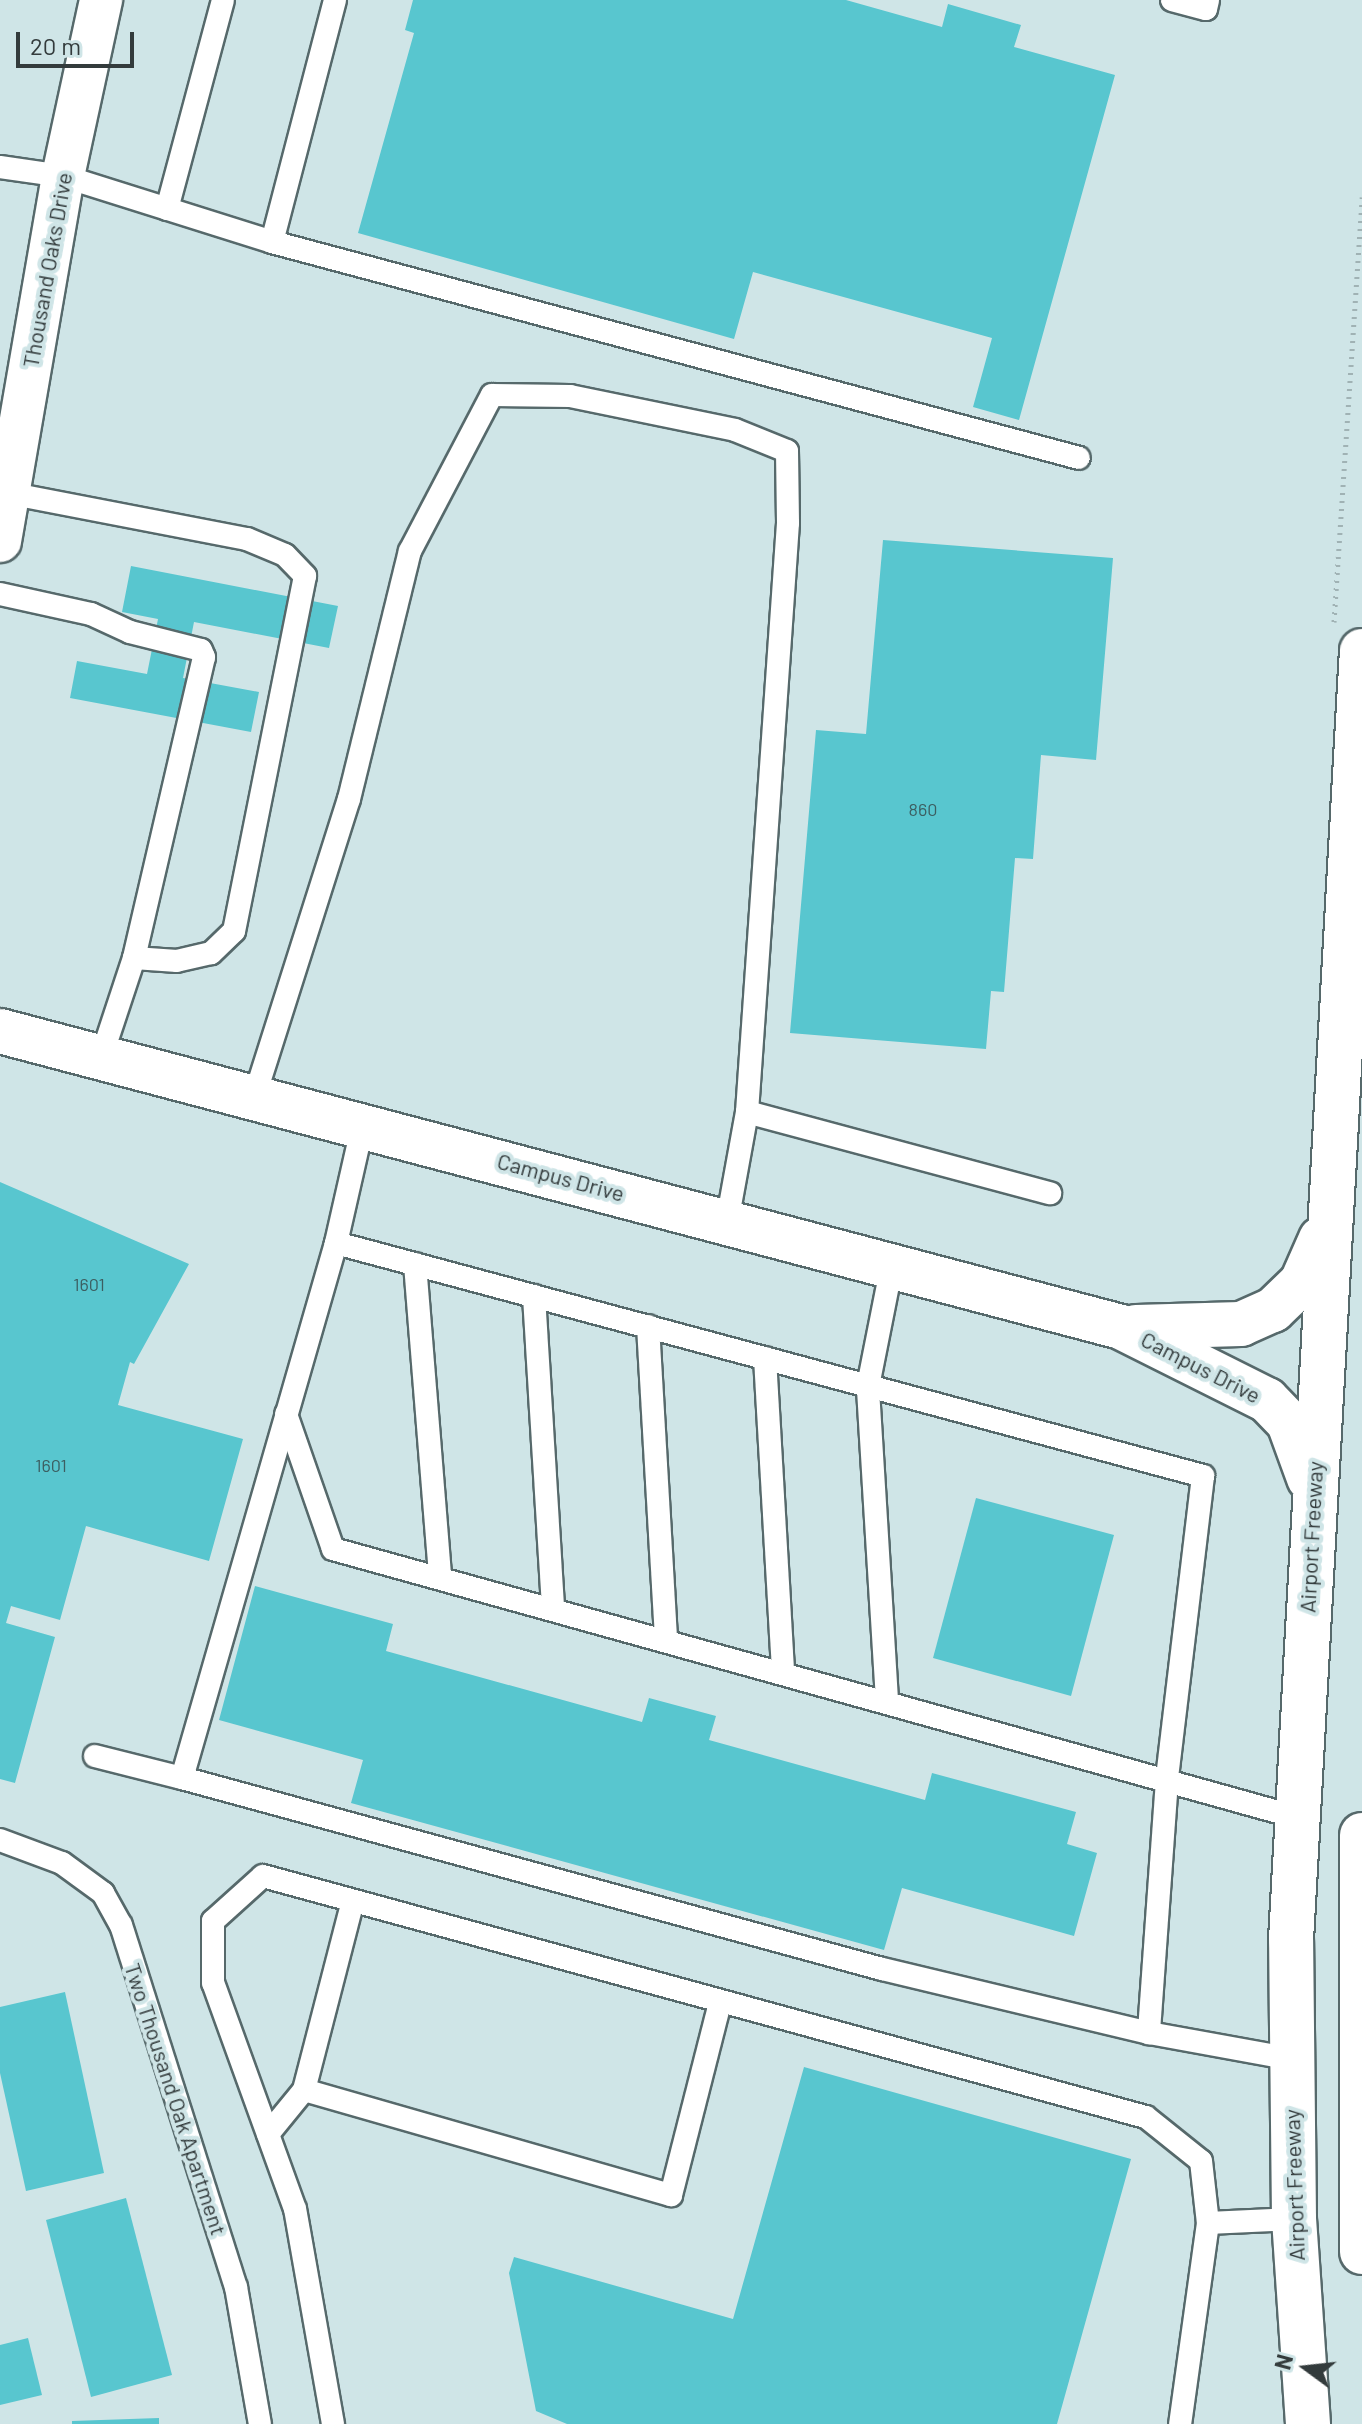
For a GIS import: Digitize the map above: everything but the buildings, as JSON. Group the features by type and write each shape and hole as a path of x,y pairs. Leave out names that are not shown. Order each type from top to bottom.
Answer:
{"main road":[{"name":"Airport Freeway","path":"1308,2424 1294,2219 1292,2059 1296,1817 1362,651"},
{"name":"Campus Drive","path":"0,1031 255,1095 1121,1327 1267,1400 1289,1423 1303,1452 1314,1498"},
{"name":"Campus Drive","path":"1121,1327 1241,1324 1273,1310 1302,1282 1329,1215"},
{"path":"1362,1835 1362,2252"}],"street":[{"name":"Thousand Oaks Drive","path":"0,541 7,478 63,176 101,0"}],"lane":[{"path":"167,209 223,0"},
{"path":"272,242 335,0"},
{"path":"1172,0 1206,9 1208,0"},
{"path":"0,167 63,176 272,242 1079,458"},
{"path":"255,1095 349,799 418,530 492,395 570,396 735,430 787,451 788,523 747,1112 727,1222"},
{"path":"7,478 104,511 247,539 285,555 305,576 234,931 211,953 177,961 134,958"},
{"path":"0,594 91,614 130,632 201,650 204,657 134,958 101,1058"},
{"path":"747,1112 1050,1193"},
{"path":"182,1778 336,1243 363,1124"},
{"path":"336,1243 1203,1476 1167,1780 1149,2033"},
{"path":"415,1264 440,1578"},
{"path":"887,1700 868,1386 892,1265"},
{"path":"534,1296 553,1608"},
{"path":"648,1326 666,1638"},
{"path":"765,1358 783,1670"},
{"path":"286,1414 333,1549 783,1670 1296,1817"},
{"path":"95,1756 882,1969 1149,2033 1292,2059"},
{"name":"Two Thousand Oak Apartment","path":"0,1840 62,1863 103,1893 121,1925 236,2287 260,2424"},
{"path":"333,2424 295,2209 213,1983 213,1921 263,1876 1146,2117 1201,2161 1208,2223 1180,2424"},
{"path":"268,2134 304,2090 353,1901"},
{"path":"304,2090 671,2195 720,2003"},
{"path":"1208,2223 1294,2219"}]}
